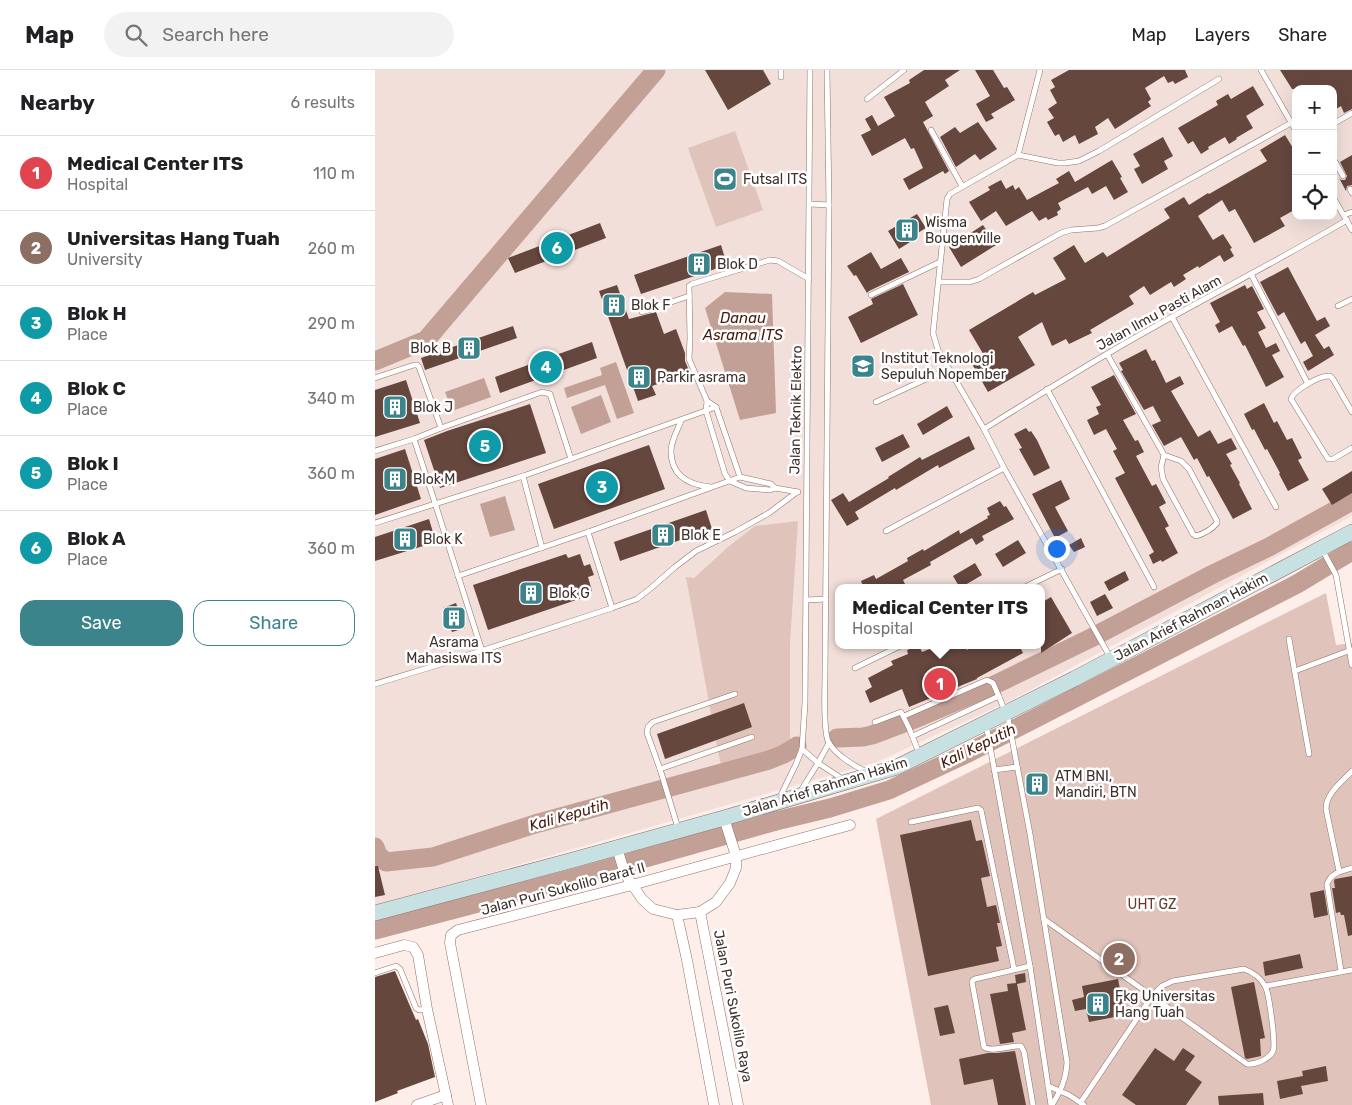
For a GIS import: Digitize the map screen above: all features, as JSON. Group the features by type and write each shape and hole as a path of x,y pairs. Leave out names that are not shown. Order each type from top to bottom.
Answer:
{"main road":[{"name":"Jalan Arief Rahman Hakim","path":"375,913 618,851 679,831 725,822 777,803 897,767 1007,716 1108,653 1325,553 1352,532"}],"street":[{"path":"618,851 625,874 642,899 653,910 677,915 700,912 716,902 730,883 736,868 736,856 725,822"},
{"name":"Jalan Puri Sukolilo Barat II","path":"481,1105 450,942 451,935 458,930 632,885 850,825"},
{"name":"Jalan Puri Sukolilo Raya","path":"700,912 738,1105"},
{"path":"677,915 714,1105"},
{"path":"375,953 404,945 413,947 418,955 427,1009 447,1100 417,1105"}],"lane":[{"path":"781,70 781,77"},
{"name":"Jalan Teknik Elektro","path":"777,803 790,779 802,749 805,703 810,70"},
{"path":"827,70 829,205 825,719 827,737 833,749 849,762 872,775"},
{"path":"867,98 904,70"},
{"path":"1018,155 1040,70"},
{"path":"1261,70 1295,130"},
{"path":"1108,653 938,350 933,333 947,199 950,194 962,186 1018,155 1058,163 1079,161 1108,146 1219,80"},
{"path":"1337,122 1352,113"},
{"path":"939,282 970,282 979,279 1061,233 1079,228 1105,226 1291,123"},
{"path":"931,130 962,186"},
{"path":"1337,165 1343,176"},
{"path":"809,204 829,205"},
{"path":"1337,204 1352,230"},
{"name":"Jalan Ilmu Pasti Alam","path":"984,429 1107,354 1251,274 1352,212"},
{"path":"806,492 775,488 770,490 746,488 730,481 725,474 706,411 707,401 689,359 689,286 770,260 778,261 809,279"},
{"path":"871,295 941,262"},
{"path":"1251,274 1308,384"},
{"path":"642,312 689,296"},
{"path":"1338,306 1352,299"},
{"path":"1172,317 1276,507"},
{"path":"1107,354 1164,455 1181,461 1189,469 1217,521 1215,526 1199,535 1193,534 1163,479 1161,467 1164,455"},
{"path":"375,378 417,365 441,428"},
{"path":"875,402 948,369"},
{"path":"1352,412 1330,376 1325,376 1308,384 1293,394 1291,399 1329,460 1352,448"},
{"path":"1047,390 1153,587"},
{"path":"375,451 414,439 542,392 551,394 571,459"},
{"path":"707,401 716,408 740,477"},
{"path":"375,522 523,476 716,408"},
{"path":"681,421 671,452 673,463 679,476 690,483 715,487"},
{"path":"414,439 482,651"},
{"path":"886,531 1004,468"},
{"path":"523,476 543,548"},
{"path":"458,576 543,548 740,477 771,484 775,488"},
{"path":"375,684 482,651 637,599 696,551 735,532 798,492"},
{"path":"588,532 613,608"},
{"path":"1325,553 1335,571 1349,631 1352,665"},
{"path":"1031,584 1062,569"},
{"path":"806,600 826,599"},
{"path":"1289,640 1309,754"},
{"path":"855,668 894,649"},
{"path":"1295,671 1351,650"},
{"path":"905,717 987,680 993,683 1007,716 1030,834 1067,1062 1067,1074 1061,1091 1051,1105"},
{"path":"679,831 647,733 649,727 653,722 735,694"},
{"path":"913,736 999,696"},
{"path":"875,722 901,712 905,717 920,756"},
{"path":"987,725 1030,966 1051,1105"},
{"path":"660,769 752,737"},
{"path":"796,797 829,742"},
{"path":"802,749 818,763 847,782"},
{"path":"994,770 1017,767"},
{"path":"1339,871 1326,804 1332,793 1352,771"},
{"path":"911,822 978,808 981,810 1014,969"},
{"path":"1341,971 1327,884 1329,878 1339,871 1352,868"},
{"path":"1044,918 1152,996 1247,1064 1251,1065 1269,1057 1275,1044 1266,986 1253,973 1244,969 1173,981 1162,986 1152,996 1082,1104 1061,1091 1048,1086"},
{"path":"375,973 396,966 400,969 416,1008 419,1010 427,1009"},
{"path":"1030,966 975,979 972,982 984,1047 989,1050 1021,1046 1025,1052 1033,1105"},
{"path":"1266,986 1352,970"}],"shaded area":[{"name":"Institut Teknologi Sepuluh Nopember","path":"375,70 1352,70 1352,516 1010,701 877,762 375,906"}],"green space":[{"name":"Futsal ITS","path":"735,131 763,210 716,227 688,148"},
{"path":"798,521 790,643 790,748 722,768 686,577 694,578 728,547 755,526"},
{"name":"UHT GZ","path":"1326,593 1336,645 1352,643 1352,1105 931,1105 876,819"}],"water":[{"name":"Danau Asrama ITS","path":"725,292 772,294 776,413 740,420 705,308"},
{"path":"616,362 634,413 617,419 605,385 567,398 564,388 602,375 600,368"},
{"path":"484,378 491,397 452,411 445,392"},
{"path":"601,395 611,422 581,434 571,407"},
{"path":"505,496 515,530 490,537 480,504"}],"building":[{"path":"705,70 763,70 771,84 728,110"},
{"path":"924,70 960,70 945,80 949,86 925,102 933,116 923,122 949,171 945,174 943,171 909,190 903,179 923,168 914,148 911,149 905,138 872,156 861,135 871,130 865,119 872,115 878,126 895,116 884,97 910,83 909,80"},
{"path":"975,70 993,70 1004,88 1007,87 1015,100 991,114 994,118 986,122 976,104 990,96"},
{"path":"1069,70 1185,70 1188,77 1175,84 1173,81 1168,83 1164,76 1145,88 1151,99 1148,102 1151,106 1115,129 1108,118 1095,127 1098,134 1079,144 1075,135 1063,142 1059,134 1055,136 1047,122 1054,118 1048,109 1057,103 1050,90 1055,87 1051,80"},
{"path":"1280,70 1352,70 1352,109 1344,113 1341,106 1337,108 1337,85 1292,85 1292,89"},
{"path":"1253,86 1264,105 1246,116 1253,128 1229,144 1225,137 1208,147 1209,149 1201,154 1193,141 1188,144 1178,128 1218,105 1216,101 1228,94 1231,99"},
{"path":"978,122 997,149 980,160 975,154 956,167 940,137 955,127 960,133"},
{"path":"1285,135 1292,146 1292,211 1280,218 1285,226 1254,243 1235,209 1229,212 1222,200 1198,216 1213,240 1223,234 1232,248 1230,249 1234,256 1224,262 1220,255 1183,275 1186,279 1174,287 1171,282 1150,295 1144,286 1129,296 1134,304 1090,330 1092,333 1069,344 1066,339 1052,346 1042,322 1018,337 1035,365 988,392 972,364 985,357 969,330 1033,292 1035,295 1066,279 1053,258 1074,245 1085,263 1103,252 1107,257 1170,218 1164,209 1184,197 1189,205 1267,161 1260,150"},
{"path":"1163,137 1173,156 1164,161 1168,169 1142,184 1134,169 1140,166 1133,154"},
{"path":"1352,155 1352,185 1347,186 1346,191 1339,178 1345,180 1347,176 1340,162"},
{"path":"1112,160 1128,192 1114,200 1106,186 1092,194 1088,187 1058,203 1061,209 1057,212 1058,215 1048,220 1046,217 1039,221 1032,211 1006,226 996,211 981,221 969,202 990,190 988,187 1001,180 1006,189 1013,185 1015,190 1019,187 1027,200 1059,183 1056,179 1069,171 1075,182"},
{"name":"Wisma Bougenville","path":"917,214 926,228 916,234 918,237 899,249 888,231"},
{"path":"600,223 606,238 515,273 508,258"},
{"path":"983,225 996,245 961,267 949,247"},
{"path":"721,245 727,265 641,294 634,275"},
{"path":"871,252 881,269 901,258 909,272 867,293 856,275 854,276 847,266"},
{"path":"1288,267 1317,321 1325,317 1330,326 1315,335 1324,349 1329,346 1334,355 1308,371 1303,362 1313,356 1305,341 1301,344 1284,312 1278,316 1260,282"},
{"path":"903,284 918,315 861,343 848,317 873,304 871,299"},
{"path":"617,285 629,319 656,312 664,334 676,329 690,373 652,386 656,395 638,401 599,291"},
{"path":"1245,285 1247,289 1252,286 1264,309 1257,312 1266,328 1258,332 1266,348 1276,343 1280,351 1272,355 1284,377 1266,387 1245,345 1243,346 1232,326 1219,333 1215,325 1220,322 1210,303"},
{"name":"Blok B","path":"513,326 517,338 425,370 421,358"},
{"path":"592,342 597,358 500,393 495,377"},
{"path":"1146,349 1152,361 1155,360 1166,383 1180,376 1184,384 1171,391 1198,437 1210,430 1218,444 1231,438 1237,449 1226,454 1252,509 1233,519 1209,476 1207,477 1197,458 1194,460 1181,437 1164,446 1152,425 1161,421 1153,406 1144,410 1121,371 1123,370 1119,363"},
{"path":"1114,375 1136,414 1123,420 1135,441 1138,440 1144,452 1136,456 1152,486 1156,484 1166,503 1159,507 1169,526 1165,528 1178,553 1162,562 1161,560 1153,564 1149,555 1154,552 1115,478 1125,473 1113,451 1117,449 1106,429 1094,435 1087,420 1099,414 1096,407 1101,405 1091,387"},
{"name":"Blok J","path":"406,380 420,423 375,437 375,390"},
{"path":"1264,403 1274,423 1277,421 1287,440 1292,438 1302,458 1298,460 1309,480 1288,491 1267,449 1265,450 1244,414"},
{"path":"530,404 546,453 440,488 424,440"},
{"path":"947,406 953,417 923,435 917,424"},
{"path":"1026,428 1029,432 1031,431 1037,440 1050,468 1034,476 1019,449 1022,448 1014,434"},
{"path":"903,434 910,447 882,462 875,448"},
{"path":"969,436 975,449 939,468 938,465 855,512 859,519 847,526 831,500 843,493 849,502 920,457 922,460"},
{"path":"649,445 665,489 554,529 538,484"},
{"name":"Blok M","path":"405,449 421,499 375,515 375,459"},
{"path":"1352,471 1352,493 1332,505 1322,489"},
{"path":"1061,480 1070,499 1055,507 1068,531 1055,538 1032,494"},
{"path":"1000,501 1004,507 1006,506 1014,519 982,536 984,540 976,545 972,538 930,562 931,565 903,580 905,584 862,584 861,581 874,575 876,579 908,561 907,558 923,549 924,551 959,530 960,534 988,518 987,516 990,515 987,508"},
{"name":"Blok E","path":"706,510 712,529 620,561 614,542"},
{"name":"Blok K","path":"429,519 436,542 375,561 375,537"},
{"path":"1081,538 1085,547 1074,552 1069,545"},
{"path":"1018,540 1026,553 1003,567 995,554"},
{"name":"Blok G","path":"566,554 568,558 580,554 584,566 590,564 594,575 588,577 592,591 580,595 582,598 488,630 473,585"},
{"path":"975,563 982,575 967,584 958,584 953,576"},
{"path":"1125,571 1129,580 1109,591 1104,582"},
{"path":"1105,594 1113,608 1097,616 1090,602"},
{"path":"1051,597 1072,633 1041,653 1041,649 1045,649 1045,601"},
{"name":"Asrama Mahasiswa ITS","path":"456,603 465,628 452,632 443,608"},
{"path":"920,649 922,652 930,649 1021,649 1023,653 977,679 909,707 902,689 870,703 865,691 872,687 868,678 893,665 891,661 908,654 907,650"},
{"path":"744,703 752,727 665,759 657,734"},
{"path":"971,820 976,841 982,840 990,876 981,878 987,907 996,905 1000,923 997,923 1002,946 996,947 999,961 928,976 900,835"},
{"path":"375,866 378,866 385,895 375,897"},
{"path":"1352,876 1352,935 1348,936 1344,915 1341,915 1340,912 1336,913 1332,888 1335,888 1335,879"},
{"path":"1324,890 1328,915 1314,918 1310,893"},
{"path":"1300,954 1303,968 1265,976 1263,962"},
{"path":"395,971 428,1044 435,1077 397,1091 398,1093 375,1102 375,977"},
{"path":"1025,973 1026,982 1017,984 1026,1030 1012,1033 1014,1042 1000,1044 990,994 1008,991 1007,984 1016,983 1015,975"},
{"name":"Fkg Universitas Hang Tuah","path":"1118,979 1125,1015 1089,1022 1086,1009 1075,1011 1072,1000 1084,997 1082,986"},
{"path":"1254,982 1265,1038 1260,1039 1261,1056 1247,1059 1245,1058 1231,987"},
{"path":"948,1005 955,1033 940,1036 934,1008"},
{"path":"1155,1048 1174,1061 1183,1048 1195,1056 1185,1070 1202,1082 1186,1105 1136,1105 1122,1095"},
{"path":"1015,1051 1026,1105 998,1105 993,1079 964,1085 959,1059 988,1053"},
{"path":"1326,1066 1328,1081 1301,1086 1303,1094 1280,1099 1277,1081 1303,1076 1302,1071"},
{"path":"1263,1093 1264,1105 1219,1105 1218,1096"}],"waterway":[{"path":"375,361 426,340 656,70"},
{"name":"Kali Keputih","path":"837,738 872,735 988,688 1091,638 1269,547 1352,501"},
{"name":"Kali Keputih","path":"375,930 578,877 889,790 966,754 1297,584 1352,551"},
{"name":"Kali Keputih","path":"375,847 378,855 386,862 433,857 535,824 769,760 797,746"}],"place":[{"name":"Futsal ITS","path":"725,179"},
{"name":"Wisma Bougenville","path":"907,230"},
{"name":"Blok A","path":"557,248"},
{"name":"Blok D","path":"699,264"},
{"name":"Blok F","path":"614,305"},
{"name":"Blok B","path":"469,348"},
{"name":"Institut Teknologi Sepuluh Nopember","path":"863,366"},
{"name":"Blok C","path":"546,367"},
{"name":"Parkir asrama","path":"639,377"},
{"name":"Blok J","path":"395,407"},
{"name":"Blok I","path":"485,446"},
{"name":"Blok M","path":"395,479"},
{"name":"Blok H","path":"602,487"},
{"name":"Blok E","path":"663,535"},
{"name":"Blok K","path":"405,539"},
{"name":"Blok G","path":"531,593"},
{"name":"Asrama Mahasiswa ITS","path":"454,618"},
{"name":"Medical Center ITS","path":"940,684"},
{"name":"ATM BNI, Mandiri, BTN","path":"1037,784"},
{"name":"Universitas Hang Tuah","path":"1119,959"},
{"name":"Fkg Universitas Hang Tuah","path":"1098,1004"}]}
